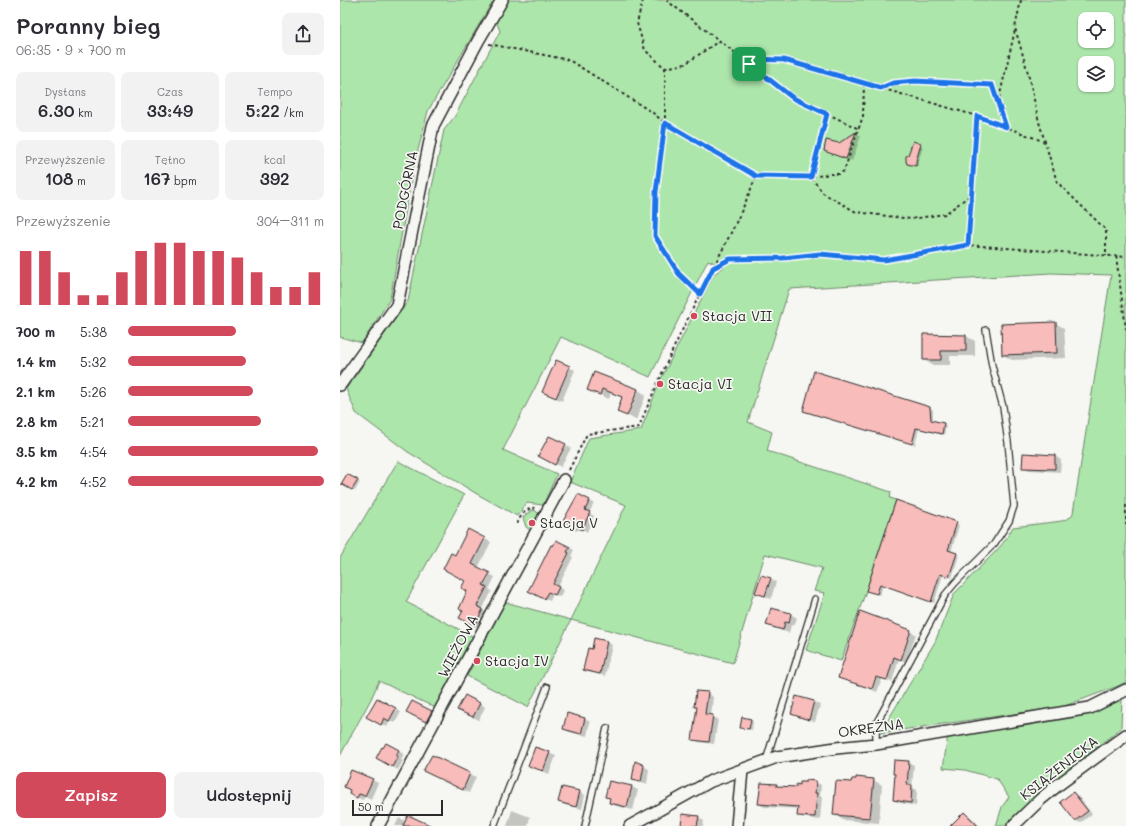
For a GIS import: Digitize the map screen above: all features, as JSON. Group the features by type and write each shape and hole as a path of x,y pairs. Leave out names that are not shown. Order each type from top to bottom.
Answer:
{"street":[{"name":"PODGÓRNA","path":"340,385 397,305 433,126 478,41 502,0"},
{"name":"WIEŻOWA","path":"378,826 564,480"},
{"name":"OKRĘŻNA","path":"630,826 711,781 777,757 836,748 876,744 1090,708 1126,690"},
{"name":"KSIĄŻENICKA","path":"1013,826 1058,785 1126,735"},
{"path":"737,826 742,770"}],"lane":[{"path":"876,744 876,724 945,595 994,544 1009,521 1014,506 1003,407 992,366 986,330"},
{"path":"766,761 815,599"},
{"path":"494,826 547,688"},
{"path":"585,826 607,728"}],"path":[{"path":"643,0 637,23 645,50 665,68 665,123 656,192 655,236 679,274 700,294"},
{"path":"666,0 793,98 859,129"},
{"path":"998,103 1021,0"},
{"path":"1015,28 1057,182 1106,230 1106,256"},
{"path":"478,41 569,60 653,113 665,123 756,176 811,177 839,174 844,171 864,116 864,84"},
{"path":"665,68 685,64 719,41"},
{"path":"743,59 784,60 977,116 1045,142"},
{"path":"881,88 893,83 915,81 992,85 1006,127"},
{"path":"811,177 827,114"},
{"path":"968,245 977,116"},
{"path":"564,480 586,434 639,427 656,386 746,203 756,176"},
{"path":"811,177 823,192 856,212 912,219 944,214 972,194"},
{"path":"713,268 730,259 783,258 820,254 884,260 968,245 1126,257"},
{"path":"1116,256 1126,329"},
{"path":"1126,504 1126,525"},
{"path":"517,524 522,514 532,507 546,515"}],"green space":[{"path":"340,0 1126,0 1126,682 1118,686 1062,707 880,733 935,642 954,594 999,548 1013,527 1062,521 1071,517 1073,513 1111,275 1051,273 789,289 748,422 772,432 767,451 891,492 890,498 896,500 841,661 806,650 825,593 814,591 822,568 765,554 733,663 571,620 626,505 570,482 589,438 641,430 660,381 714,274 724,267 708,260 650,377 561,337 503,450 557,474 543,505 527,503 517,516 477,494 408,452 356,413 346,389 408,301 444,130 455,116 500,31 490,6 428,111 413,170 390,299 362,343 340,337"},
{"path":"398,461 464,495 406,602 476,638 438,709 379,681 371,699 340,756 340,558"},
{"path":"533,510 536,511 541,517 532,532 526,527 523,518"},
{"path":"505,602 571,620 528,707 467,676"},
{"path":"1122,697 1121,728 1063,775 1009,826 996,826 1002,807 1009,797 997,779 965,770 943,768 948,735 1088,714"}],"building":[{"path":"856,132 846,159 824,151 826,140 839,143"},
{"path":"913,141 921,144 916,166 907,164 906,161 906,156 908,155"},
{"path":"1056,322 1057,353 1002,355 1001,324"},
{"path":"923,334 966,335 966,351 941,351 941,360 923,360"},
{"path":"556,360 570,366 556,398 542,392"},
{"path":"814,371 930,407 931,420 944,423 942,434 916,428 912,444 803,411"},
{"path":"594,372 638,389 627,416 617,412 622,397 602,389 600,395 587,390"},
{"path":"549,436 566,444 555,465 538,456"},
{"path":"1023,453 1055,455 1055,469 1022,468"},
{"path":"347,474 358,480 352,490 341,484"},
{"path":"578,494 590,500 585,510 590,512 582,530 575,526 571,529 570,524 563,521"},
{"path":"896,500 957,522 948,550 957,553 949,577 940,574 931,602 880,584 877,594 866,591"},
{"path":"468,529 485,538 472,564 490,573 483,585 487,587 477,606 483,609 475,626 459,618 463,611 459,609 467,591 461,588 465,581 443,569 451,553 455,555"},
{"path":"556,540 570,547 567,552 569,553 553,584 559,587 555,595 548,592 544,599 528,591 551,545 553,546"},
{"path":"761,575 771,578 765,596 755,593"},
{"path":"771,608 791,613 789,623 785,622 783,630 766,625"},
{"path":"860,611 911,630 901,660 894,657 887,680 876,677 872,689 838,678"},
{"path":"594,638 607,641 600,674 583,670 588,648 592,649"},
{"path":"696,691 708,692 705,714 713,715 709,742 692,740 697,707 694,707"},
{"path":"465,695 480,703 473,717 457,710"},
{"path":"796,696 814,701 809,720 791,714"},
{"path":"377,698 396,708 389,721 384,718 381,725 366,717"},
{"path":"412,701 432,711 426,722 406,712"},
{"path":"567,713 585,718 581,734 563,729"},
{"path":"742,717 751,719 749,729 740,728"},
{"path":"386,743 399,750 396,756 398,756 392,767 376,758"},
{"path":"535,747 550,752 543,771 528,766"},
{"path":"432,755 470,773 463,790 423,771"},
{"path":"894,760 909,761 907,785 912,785 911,803 893,800 895,774 893,774"},
{"path":"635,761 644,765 641,782 632,780"},
{"path":"351,770 373,779 365,796 359,794 357,798 349,794 350,790 344,787"},
{"path":"856,777 874,779 870,818 833,815 836,781 851,782 852,779 856,779"},
{"path":"806,780 816,781 815,793 817,793 815,817 797,816 798,807 758,804 761,783 777,784 776,786 796,787 796,784 800,785 800,782 806,782"},
{"path":"609,781 632,786 627,807 609,803 610,798 605,797"},
{"path":"562,787 580,791 576,807 558,802"},
{"path":"1073,792 1088,811 1075,821 1060,802"},
{"path":"964,812 978,826 950,826"},
{"path":"682,814 699,816 697,826 681,826"},
{"path":"408,815 432,826 403,826"}],"place":[{"name":"Stacja VII","path":"694,316"},
{"name":"Stacja VI","path":"660,384"},
{"name":"Stacja V","path":"532,523"},
{"name":"Stacja IV","path":"477,661"}],"route":[{"path":"743,59 784,60 881,88 893,83 915,81 992,85 1006,127 977,116 968,245 884,260 820,254 783,258 730,259 713,268 700,294 679,274 655,236 656,192 665,123 756,176 811,177 827,114 793,98 749,64 743,59"}]}
